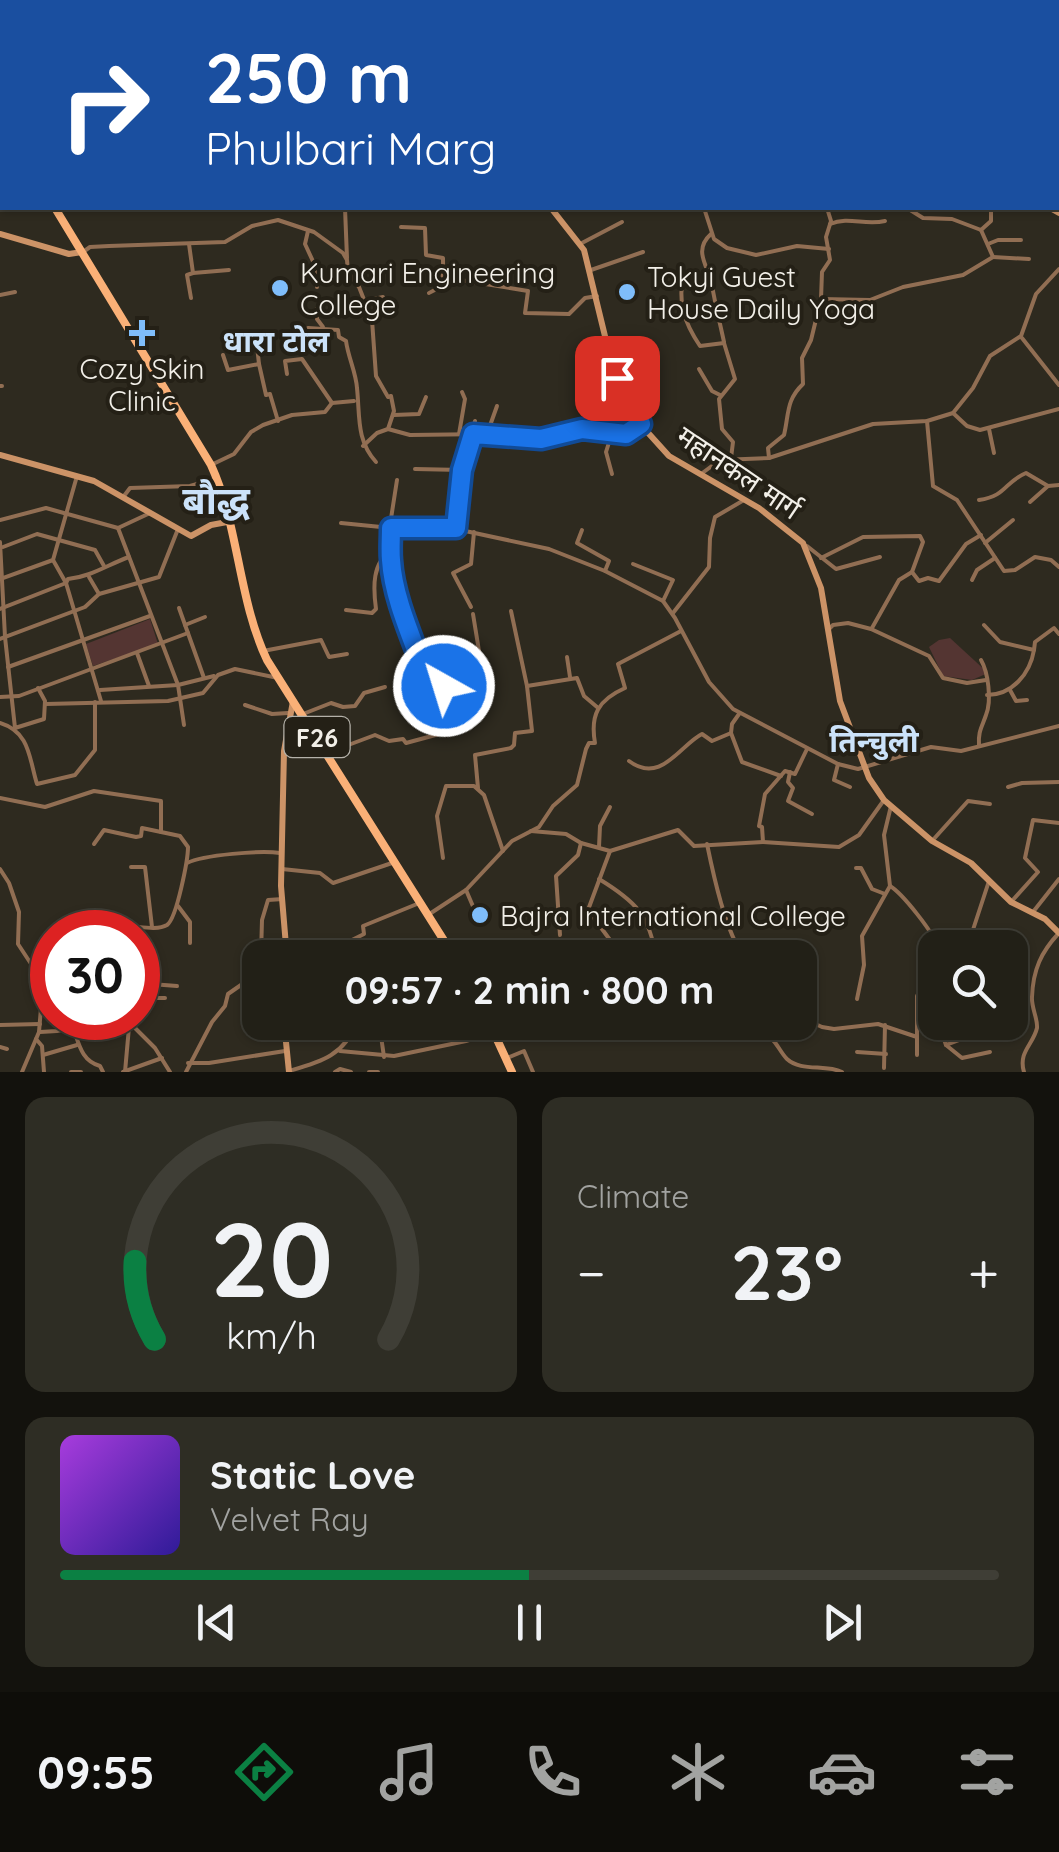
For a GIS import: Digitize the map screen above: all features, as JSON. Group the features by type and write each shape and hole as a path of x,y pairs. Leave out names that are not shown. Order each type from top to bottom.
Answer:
{"main road":[{"name":"F26","path":"56,210 211,465 263,651 444,940"},
{"name":"महानकल मार्ग","path":"553,210 580,244 591,270 610,358 641,424 669,456 744,500 803,544 820,588 840,702 861,768 884,800 932,841 971,862 1012,902 1033,912 1059,933"},
{"path":"0,234 69,254 83,252"},
{"path":"0,455 76,476 124,496 195,536 211,524 228,522"},
{"path":"286,940 282,869 284,751 293,700"},
{"path":"285,1040 289,1071"},
{"path":"498,1040 512,1072"}],"street":[{"path":"346,210 348,272 372,320 376,376 388,397 392,396 394,415 388,429"},
{"path":"705,210 711,234 723,246 756,255 797,246 829,249"},
{"path":"770,458 768,448 784,435 792,394 802,384 802,358 810,345 822,272 829,262 827,210"},
{"path":"910,210 923,218 952,219 981,230 994,257"},
{"path":"981,230 991,221 991,210"},
{"path":"830,224 844,218 872,224 884,220"},
{"path":"83,252 90,247 230,241 252,226 278,220 327,241 347,260"},
{"path":"580,244 622,222"},
{"path":"402,227 425,228 426,255 443,258 437,290 429,293"},
{"path":"308,231 304,244 317,270 317,287"},
{"path":"711,234 705,239 701,258 711,280 735,379 720,395 722,429 733,442 731,458"},
{"path":"988,244 1020,240"},
{"path":"188,244 192,274"},
{"path":"591,270 642,252"},
{"path":"820,298 870,300 903,287 963,275 994,257 1029,259"},
{"path":"700,474 710,465 731,458 770,458 873,424 927,421 953,413 990,356 1021,336 1036,294 1059,269"},
{"path":"191,298 187,275 229,270"},
{"path":"684,274 682,313 688,327 700,346 724,343"},
{"path":"442,277 528,291 525,313 569,314 585,298 597,296"},
{"path":"0,295 15,292"},
{"path":"365,301 383,297"},
{"path":"317,309 317,319 323,327"},
{"path":"308,328 338,330 346,341 357,388 363,446 376,462"},
{"path":"1021,336 1059,385"},
{"path":"256,337 266,394 270,394 278,421"},
{"path":"223,355 228,370 259,364"},
{"path":"287,374 286,361 302,358 332,403"},
{"path":"582,362 610,358"},
{"path":"699,369 712,392 720,395"},
{"path":"459,434 465,399 462,392"},
{"path":"394,415 419,414 426,397"},
{"path":"211,465 234,454 250,432 292,415 325,412 332,403 356,401"},
{"path":"487,434 497,406"},
{"path":"953,413 967,426 989,429 1056,411 1059,419"},
{"path":"456,528 462,470 475,421"},
{"path":"927,421 933,486 956,500 1008,573 1035,557 1051,560 1059,567"},
{"path":"363,446 388,429 410,435 487,434 541,439 582,429 626,434 641,424"},
{"path":"989,429 994,453"},
{"path":"612,432 606,452 612,474"},
{"path":"416,470 462,470"},
{"path":"978,500 997,498 1026,473 1048,486 1059,485"},
{"path":"76,476 67,514 60,539 53,560 66,583 100,690 95,750 70,778 37,784 27,746 14,728 2,638 0,546 37,534 60,539 96,550 104,566"},
{"path":"124,496 130,488 190,486 217,478"},
{"path":"397,480 390,554 398,595 421,663"},
{"path":"1030,502 1048,486"},
{"path":"673,613 709,566 715,516 744,500"},
{"path":"0,520 46,508 118,528 151,513"},
{"path":"985,543 1013,520"},
{"path":"341,522 391,528 456,528 549,549 605,571 662,601 673,613 709,682 739,714 838,764 861,768 931,747 961,751 1059,726"},
{"path":"118,528 178,685 184,725"},
{"path":"2,638 85,607 99,594 162,575 178,528"},
{"path":"582,530 577,544 609,561 605,571"},
{"path":"474,532 471,564 453,573 472,610 479,651"},
{"path":"912,572 919,582 928,578 939,581 966,544 981,535"},
{"path":"821,558 863,537 924,539 912,572 896,584 871,629"},
{"path":"803,544 836,568 880,557"},
{"path":"346,610 375,612 378,566 381,557 390,554"},
{"path":"2,608 68,579 89,577 128,557"},
{"path":"972,580 977,570 995,558"},
{"path":"1,579 53,560"},
{"path":"633,564 673,580 662,601"},
{"path":"89,577 99,594"},
{"path":"178,608 204,678"},
{"path":"503,851 478,788 475,755 510,748 515,733 532,731 527,686 510,611"},
{"path":"8,667 150,616"},
{"path":"185,625 205,617"},
{"path":"828,630 833,625 848,623 871,629 929,656 943,678 967,683 986,680"},
{"path":"984,625 1000,642 1034,652"},
{"path":"987,696 1010,690 1031,666 1035,642 1050,629 1059,634"},
{"path":"429,914 466,890 577,784 586,748 595,743 592,723 598,707 625,688 618,664 681,631"},
{"path":"0,697 12,697 188,634"},
{"path":"263,651 321,640 329,658 347,654"},
{"path":"136,653 149,687"},
{"path":"567,657 570,678"},
{"path":"978,745 979,727 988,705 988,671 981,660"},
{"path":"402,669 421,663 436,664 446,689 475,686"},
{"path":"100,690 178,685 241,669 278,678"},
{"path":"440,675 464,671"},
{"path":"46,704 180,698 203,693 218,675"},
{"path":"527,686 578,679 584,696 598,707"},
{"path":"303,714 331,703 337,707 355,706 364,694 385,687"},
{"path":"0,724 14,728 42,720 46,704 38,688"},
{"path":"1010,690 1016,701 1027,700"},
{"path":"245,705 272,714 288,712"},
{"path":"739,714 732,724 732,733 742,762 782,776"},
{"path":"327,753 375,736 389,741 403,739 406,743 443,733"},
{"path":"629,761 642,768 674,762 697,736 702,734 712,741 732,733"},
{"path":"763,842 759,826 765,794 785,771 795,774 807,748"},
{"path":"838,764 834,780 850,787"},
{"path":"790,772 788,782 793,788 788,801 812,814"},
{"path":"1008,787 1059,782"},
{"path":"443,858 437,816 446,786 478,788"},
{"path":"0,798 51,806 94,792 161,801 162,832"},
{"path":"532,831 566,834 581,844 610,851 678,830 691,845 763,842 840,848 859,835 884,800"},
{"path":"932,841 968,801 990,804"},
{"path":"857,999 864,965 861,940 890,886 884,834 891,806"},
{"path":"599,847 600,826 610,807"},
{"path":"1012,902 1038,872 1025,858 1034,820 1059,822"},
{"path":"94,844 104,830 141,836 142,828 184,838 189,853 178,906 167,925 160,926"},
{"path":"560,936 556,876 576,858 581,844"},
{"path":"707,844 735,940"},
{"path":"187,863 201,857 226,858 252,850 282,854"},
{"path":"610,851 588,910 610,940"},
{"path":"282,869 320,873 338,882 397,862"},
{"path":"132,868 145,867 150,910"},
{"path":"856,868 861,868 872,890 885,894"},
{"path":"0,870 9,882 20,918 18,944 30,961"},
{"path":"599,879 641,910 653,940"},
{"path":"974,930 989,882"},
{"path":"1033,912 1058,882"},
{"path":"890,886 902,893 920,922 931,930"},
{"path":"466,890 478,918"},
{"path":"186,1072 225,1006 228,994 251,978 261,954 262,920 268,900 283,899"},
{"path":"352,940 364,934 363,926 422,903"},
{"path":"178,906 190,922 190,944"},
{"path":"1024,1072 1025,1049 1036,1029 1032,996 1037,964 1059,933"},
{"path":"160,985 178,986"},
{"path":"917,1055 918,994"},
{"path":"160,998 165,998"},
{"path":"817,1022 834,1029 886,1025 917,1037"},
{"path":"0,1026 30,1024"},
{"path":"884,1068 886,1025"},
{"path":"22,1072 36,1040"},
{"path":"37,1040 41,1043 44,1072"},
{"path":"77,1040 88,1063 98,1064 103,1072"},
{"path":"162,1058 125,1072 128,1042 145,1040 162,1058 170,1072"},
{"path":"346,1040 338,1052 337,1070 351,1072"},
{"path":"382,1040 384,1057"},
{"path":"289,1071 338,1052 384,1057 428,1050 456,1040"},
{"path":"773,1040 790,1062 842,1072"},
{"path":"944,1040 962,1058 990,1052"},
{"path":"946,1045 959,1040"},
{"path":"43,1055 78,1045"},
{"path":"188,1063 285,1052"},
{"path":"507,1058 524,1052 533,1072"},
{"path":"857,1052 886,1054"},
{"path":"71,1072 81,1072"},
{"path":"370,1072 378,1072"}],"shaded area":[{"path":"150,619 158,644 93,666 86,644"},
{"path":"950,638 988,673 972,680 943,676 929,647"}],"place":[{"name":"Kumari Engineering College","path":"280,288"},
{"name":"Tokyi Guest House Daily Yoga","path":"627,292"},
{"name":"Cozy Skin Clinic","path":"142,333"},
{"name":"Bajra International College","path":"480,915"}],"district":[{"name":"धारा टोल","path":"276,341"},
{"name":"बौद्ध","path":"216,500"},
{"name":"तिन्चुली","path":"874,741"}],"route":[{"path":"444,686 436,664 421,663 413,642 394,580 391,528 456,528 462,470 473,434 541,439 582,429 626,434 641,424 617,378"}]}
